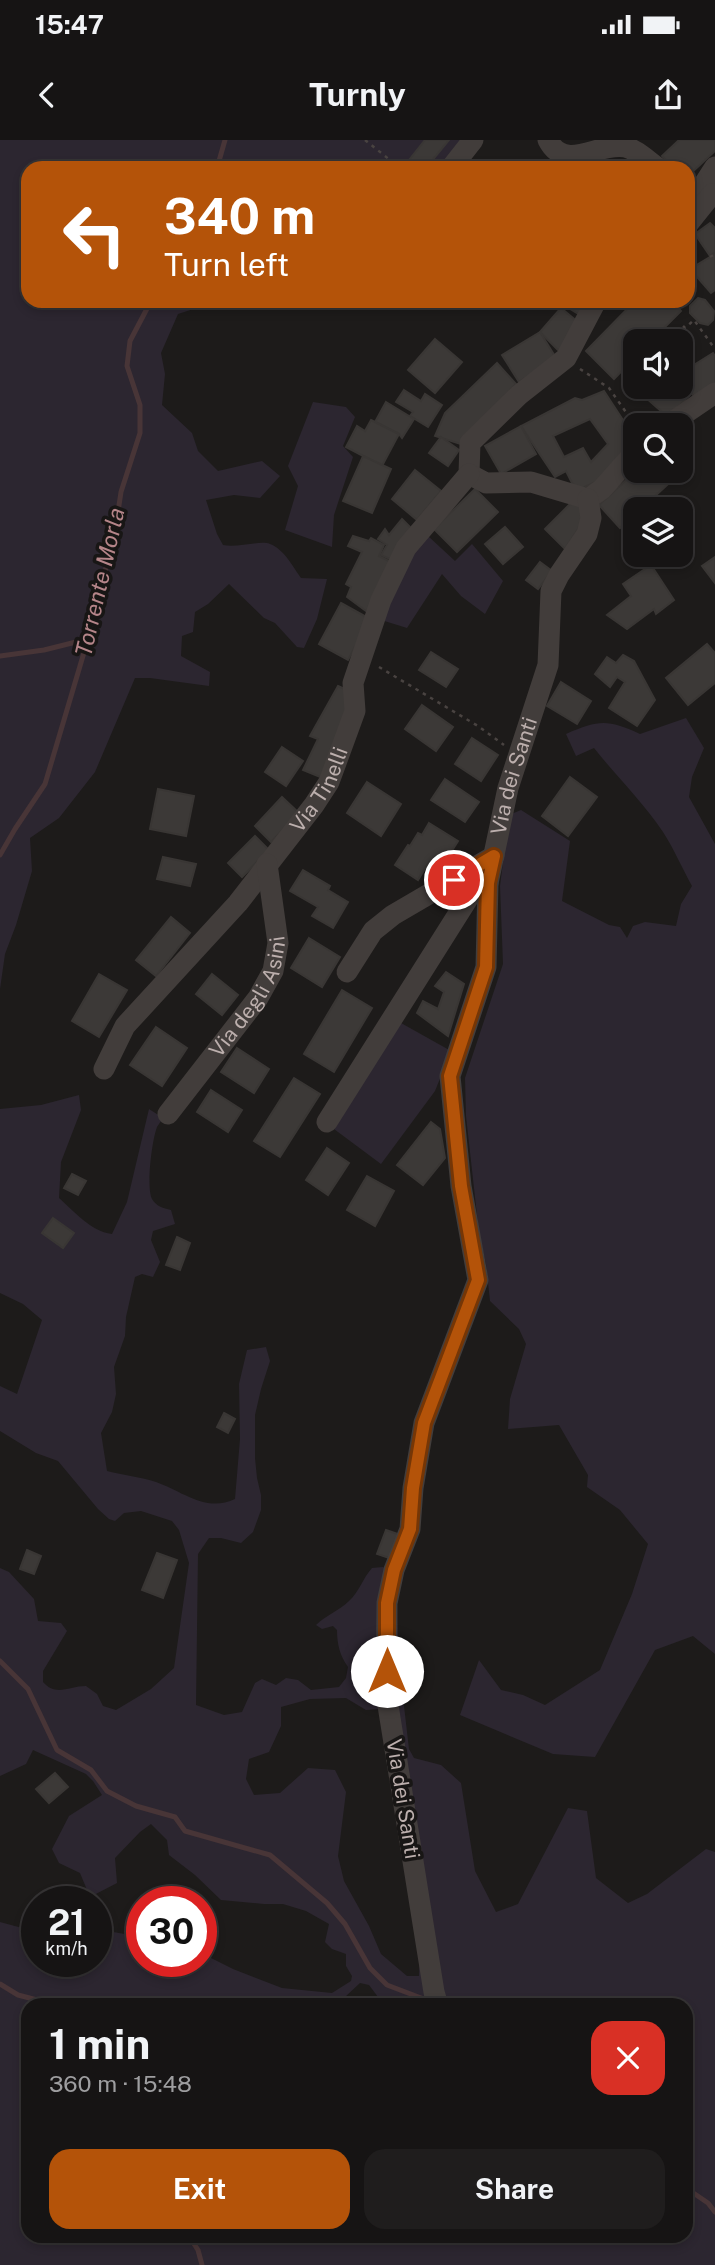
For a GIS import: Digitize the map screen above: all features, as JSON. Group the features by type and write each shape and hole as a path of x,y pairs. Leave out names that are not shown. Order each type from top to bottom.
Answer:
{"street":[{"path":"456,161 473,140"},
{"path":"548,140 555,152 564,156 576,156 612,146 631,149 648,161"},
{"path":"697,194 715,167"},
{"path":"592,308 566,358 519,395 470,443 469,474 486,483 531,482 588,499 602,489 623,465"},
{"path":"686,413 715,393"},
{"name":"Via Tinelli","path":"104,1069 125,1026 239,903 329,782 355,710 353,683 381,600 406,548 469,474"},
{"name":"Via dei Santi","path":"435,1998 386,1693 387,1603 394,1570 410,1529 413,1488 424,1423 478,1280 461,1186 450,1076 486,967 488,883 508,788 548,664 551,591 587,534 591,518 588,499"},
{"path":"347,972 373,931 393,915 494,856"},
{"name":"Via degli Asini","path":"168,1114 258,998 273,971 278,943 267,864"},
{"path":"327,1122 474,889 488,883"}],"path":[{"path":"365,140 391,161"},
{"path":"710,257 715,254"},
{"path":"683,326 685,328 694,320 715,349"},
{"path":"566,358 609,388 627,413"},
{"path":"362,657 478,726 518,755"}],"shaded area":[{"path":"0,140 462,140 444,161 21,161 21,308 196,308 178,314 161,353 165,374 162,405 192,433 198,451 218,471 262,461 280,476 260,498 234,495 206,500 217,534 223,545 261,543 275,546 301,578 327,579 317,619 304,648 297,647 275,623 264,618 229,584 195,612 193,632 182,636 181,656 210,672 209,686 135,678 95,772 59,818 30,838 32,871 5,954 0,989"},
{"path":"313,402 346,407 355,417 343,446 353,457 334,515 332,547 285,530 298,486 288,466"},
{"path":"428,536 455,561 472,544 503,581 485,614 461,596 442,574 407,628 378,619 409,554"},
{"path":"686,718 704,748 692,777 689,797 715,844 715,1654 693,1636 655,1650 595,1757 553,1754 460,1715 479,1660 501,1690 523,1695 545,1705 600,1670 632,1594 648,1544 620,1510 587,1487 588,1475 559,1425 508,1429 510,1399 526,1344 519,1329 490,1301 479,1233 466,1116 465,1078 503,964 500,886 509,815 521,810 570,841 562,901 609,925 620,927 627,938 633,926 645,922 676,926 681,904 692,886 667,838 647,810 594,748 576,756 566,734 603,723 640,734"},
{"path":"401,1023 451,1051 435,1091 381,1164 334,1129"},
{"path":"79,1095 81,1110 61,1162 59,1198 90,1225 112,1234 127,1202 149,1109 163,1118 153,1142 150,1193 156,1204 171,1210 175,1224 153,1231 151,1240 160,1262 153,1277 142,1274 135,1277 126,1317 125,1336 114,1367 116,1394 112,1412 101,1433 107,1471 156,1482 204,1502 214,1504 235,1499 240,1439 239,1384 247,1350 266,1347 270,1361 255,1415 255,1458 261,1510 253,1532 241,1543 209,1538 198,1554 196,1705 224,1715 242,1712 255,1683 262,1679 276,1685 286,1678 298,1680 311,1690 339,1687 346,1678 348,1667 340,1650 337,1630 333,1626 322,1629 316,1625 349,1601 372,1568 383,1567 400,1582 397,1603 400,1691 409,1749 414,1758 441,1765 461,1783 475,1871 496,1912 518,1904 568,1808 587,1811 596,1878 628,1903 647,1894 706,1849 715,1852 715,2265 0,2265 0,1922 21,1928 21,1977 112,1977 112,1932 126,1934 126,1977 217,1977 217,1961 282,1988 332,1993 351,1981 352,1976 346,1966 346,1954 332,1949 325,1942 329,1924 306,1911 283,1904 221,1900 217,1896 217,1886 206,1886 169,1855 167,1840 151,1824 115,1858 117,1883 111,1886 85,1886 80,1873 59,1863 52,1849 69,1816 102,1795 93,1781 86,1774 33,1750 26,1764 0,1776 0,1568 9,1572 34,1599 38,1621 61,1623 67,1631 43,1671 43,1682 58,1690 86,1686 97,1694 103,1706 116,1710 151,1689 174,1668 189,1563 179,1530 172,1521 141,1511 124,1513 115,1521 109,1519 58,1461 36,1453 0,1431 0,1386 17,1394 42,1320 23,1304 0,1293 0,1109 41,1105","holes":["346,1698 366,1710 393,1708 420,1945 419,1976 407,1976 381,1954 344,1881 338,1856 346,1792 335,1770 308,1768 280,1793 254,1795 246,1779 249,1759 269,1752 281,1726 281,1707 310,1699"]}],"building":[{"path":"425,140 449,140 432,161 409,160"},
{"path":"679,140 715,140 715,151 695,170 695,161 667,161 662,156"},
{"path":"710,223 715,228 715,252 710,256 695,234"},
{"path":"715,254 715,290 711,293 695,275 695,266"},
{"path":"698,298 705,300 714,311 713,320 708,325 700,323 690,313 690,308 695,308"},
{"path":"561,308 584,327 561,353 540,332"},
{"path":"568,308 584,308 580,315"},
{"path":"628,308 678,308 681,311 663,329 623,329 623,370 614,379 586,351"},
{"path":"540,332 556,358 519,382 502,355"},
{"path":"435,339 462,362 435,393 408,370"},
{"path":"713,353 715,356 715,384 695,397 693,395 693,366"},
{"path":"497,363 516,384 470,432 464,445 435,436 445,413"},
{"path":"404,390 421,401 425,394 442,405 428,427 410,416 413,412 396,402"},
{"path":"604,391 623,420 623,453 607,477 576,491 566,471 555,477 521,426 575,398 582,400","holes":["590,419 608,444 591,462 583,448 564,457 553,436"]},
{"path":"647,399 686,399 673,413 663,413"},
{"path":"386,402 414,419 402,438 375,422"},
{"path":"371,420 399,434 382,466 346,447 357,426 365,431"},
{"path":"521,426 536,454 501,474 485,446"},
{"path":"441,437 459,450 448,466 429,453"},
{"path":"363,456 391,469 372,513 343,501"},
{"path":"415,470 441,491 417,520 392,499"},
{"path":"623,483 669,483 654,497 623,497 623,525 620,528 599,505"},
{"path":"475,489 498,512 457,552 434,529"},
{"path":"574,500 588,514 565,549 545,529"},
{"path":"402,519 415,532 394,561 381,555 387,545 378,539 385,529 389,535"},
{"path":"505,527 523,547 503,564 485,544"},
{"path":"353,536 369,541 371,538 384,545 379,556 393,563 370,614 347,597 351,587 346,584 362,552 348,546"},
{"path":"715,557 715,583 702,566"},
{"path":"540,562 552,571 538,589 526,580"},
{"path":"648,567 652,567 674,600 656,614 654,609 627,629 607,615 631,596 623,584"},
{"path":"341,603 370,619 348,660 319,644"},
{"path":"707,644 715,653 715,683 688,705 666,678"},
{"path":"431,652 458,669 446,687 419,670"},
{"path":"623,655 634,661 655,700 637,726 609,708 625,682 617,677 610,687 595,674 607,657 616,663"},
{"path":"561,682 591,701 577,724 547,706"},
{"path":"338,686 349,691 351,710 325,779 303,770 318,739 310,736"},
{"path":"422,705 453,727 436,751 405,729"},
{"path":"472,738 498,755 481,781 455,764"},
{"path":"282,747 303,761 286,786 265,772"},
{"path":"570,777 597,797 568,836 542,816"},
{"path":"445,779 479,802 465,822 431,800"},
{"path":"367,782 401,804 381,836 347,813"},
{"path":"158,789 194,796 186,836 150,829"},
{"path":"282,797 299,813 271,842 255,826"},
{"path":"429,823 458,841 448,857 444,854 436,867 429,862 418,880 395,865 408,845 410,846 418,833 422,835"},
{"path":"255,836 269,850 242,877 228,863"},
{"path":"163,857 196,864 190,886 157,879"},
{"path":"303,870 330,886 328,890 348,902 333,928 312,916 318,907 290,891"},
{"path":"171,917 190,933 156,976 136,960"},
{"path":"309,938 340,957 322,987 291,968"},
{"path":"446,972 464,984 448,1036 417,1013 423,1001 438,1009 444,992 435,986"},
{"path":"99,974 127,990 99,1037 72,1021"},
{"path":"212,974 238,995 222,1015 196,994"},
{"path":"342,990 372,1008 334,1072 304,1054"},
{"path":"156,1027 187,1048 162,1086 130,1065"},
{"path":"237,1048 269,1069 254,1093 221,1072"},
{"path":"294,1078 320,1094 280,1157 254,1141"},
{"path":"211,1090 242,1110 228,1132 197,1112"},
{"path":"431,1122 440,1129 445,1158 423,1185 397,1165"},
{"path":"327,1148 349,1163 328,1195 306,1180"},
{"path":"72,1174 86,1181 78,1195 64,1188"},
{"path":"367,1176 394,1191 375,1226 347,1210"},
{"path":"53,1218 74,1233 63,1248 42,1233"},
{"path":"177,1237 190,1243 180,1270 166,1265"},
{"path":"224,1413 235,1419 228,1433 217,1427"},
{"path":"386,1530 404,1536 395,1560 377,1554"},
{"path":"27,1550 41,1556 34,1574 20,1569"},
{"path":"157,1553 177,1560 163,1598 142,1590"},
{"path":"55,1773 68,1787 49,1803 36,1789"}],"waterway":[{"name":"Torrente Morla","path":"219,161 225,140"},
{"name":"Torrente Morla","path":"0,855 45,784 88,639 115,532 121,492 140,433 140,405 127,366 130,341 147,308"},
{"path":"0,656 44,650 88,639"},
{"path":"0,1661 28,1689 57,1750 91,1770 107,1791 136,1806 175,1817 185,1831 270,1855 327,1903 345,1924 370,1968 387,1985 421,1998"},
{"path":"0,1984 18,1995 29,1998"},
{"path":"693,2193 708,2203 715,2212"},
{"path":"194,2243 202,2265"}],"route":[{"path":"387,1671 387,1603 394,1570 410,1529 413,1488 424,1423 478,1280 461,1186 450,1076 486,967 488,883 494,856 454,880"}]}
